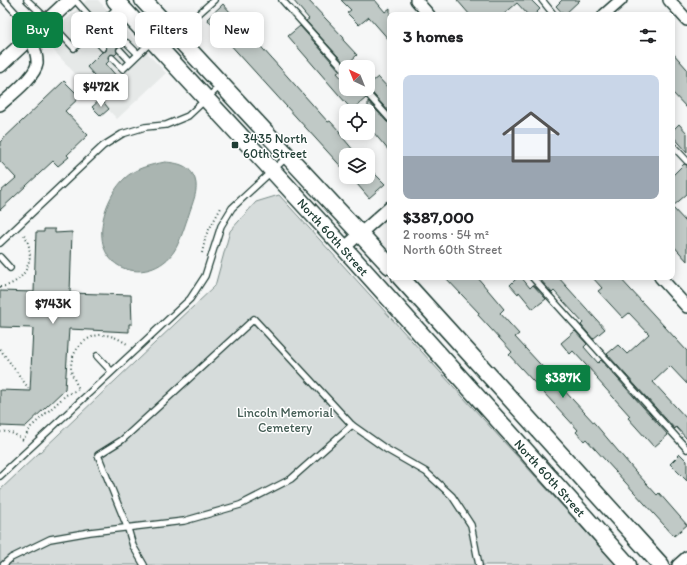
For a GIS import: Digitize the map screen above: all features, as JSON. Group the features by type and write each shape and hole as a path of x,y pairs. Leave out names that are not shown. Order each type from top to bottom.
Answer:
{"main road":[{"name":"North 60th Street","path":"144,0 155,12"},
{"name":"North 60th Street","path":"118,3 135,21"},
{"name":"North 60th Street","path":"159,48 344,248 628,565"},
{"name":"North 60th Street","path":"188,48 387,263"},
{"name":"North 60th Street","path":"403,280 661,565"}],"street":[{"path":"57,12 70,0"},
{"path":"416,0 426,12"},
{"path":"607,12 621,0"},
{"path":"668,0 687,20"},
{"path":"0,65 18,48"},
{"path":"0,105 29,78 36,69 37,54 35,48"},
{"path":"344,248 387,210"},
{"path":"663,280 687,307"},
{"path":"678,565 687,557"}],"lane":[{"path":"4,0 14,12"},
{"path":"27,0 40,12"},
{"path":"75,0 86,12"},
{"path":"201,12 214,0"},
{"path":"282,0 339,63"},
{"path":"542,0 552,12"},
{"path":"111,12 118,3"},
{"path":"63,36 71,45"},
{"path":"127,44 138,54"},
{"path":"112,58 122,68 145,48"},
{"path":"120,50 130,61"},
{"path":"0,243 103,146 122,134 145,127 166,125 188,116 222,84"},
{"path":"369,96 387,116"},
{"path":"675,148 687,161"},
{"path":"0,476 190,299 205,276 221,226 232,208 288,156"},
{"path":"0,257 10,268"},
{"path":"535,280 687,449"},
{"path":"144,565 133,546 128,528 98,455 122,440 254,319 352,425 386,449 426,472 452,496 471,525 479,565"},
{"path":"97,356 111,371"},
{"path":"3,565 11,558 50,539 90,532 184,521 240,505 291,479 352,425"},
{"path":"0,466 5,471"}],"path":[{"path":"202,254 206,235 223,204"},
{"path":"0,286 12,283 20,277 26,269 29,262 30,246 22,232 28,228"},
{"path":"0,432 8,431 23,440 31,427 66,395 79,389 71,370 72,359 82,343 90,337 101,335 110,336 127,344 132,340"},
{"path":"0,349 29,389"}],"shaded area":[{"path":"87,0 98,0 109,12 74,12"},
{"path":"71,15 71,48 127,48 127,31 135,40 135,48 143,48 166,73 117,119 51,48 63,48 63,22"},
{"path":"165,162 179,164 187,168 193,174 196,183 195,197 177,246 167,260 153,268 137,271 121,267 111,259 105,249 102,237 102,224 110,199 116,188 128,175 154,164"}],"green space":[{"name":"Lincoln Memorial Cemetery","path":"279,195 616,565 0,565 0,490 215,286 230,231 256,202"}],"building":[{"path":"293,0 308,0 344,38 343,40 357,55 352,60 341,60 306,21 309,19"},
{"path":"341,0 375,0 385,12 390,8 390,12 387,12 387,38 369,17 359,25 347,13 351,10"},
{"path":"457,0 531,0 540,9 537,12 525,12 517,3 506,12 467,12"},
{"path":"562,0 580,0 567,12 561,12 556,6"},
{"path":"223,4 230,12 214,12"},
{"path":"300,26 339,70 337,73 339,75 339,95 288,36"},
{"path":"106,48 117,48 117,53 115,55 109,55 109,61 106,64 118,78 106,89 87,67 102,52 106,51"},
{"path":"233,48 262,48 328,122 330,121 339,131 339,140 345,140 352,148 339,148 339,164"},
{"path":"675,55 687,69 687,108 675,95"},
{"path":"378,77 387,87 387,110 375,96 375,79"},
{"path":"64,81 80,97 65,111 88,135 67,155 69,157 58,166 53,161 0,210 0,192 16,178 0,161 0,142"},
{"path":"340,96 364,96 366,98 359,104 347,104"},
{"path":"101,99 109,109 101,116 92,107"},
{"path":"375,109 387,122 387,148 375,134"},
{"path":"679,124 687,133 687,152 675,138 675,128"},
{"path":"684,164 687,165 687,194 675,204 675,173"},
{"path":"375,174 385,184 369,198 357,184 375,184"},
{"path":"675,210 687,223 687,261 675,247"},
{"path":"44,229 55,229 55,233 72,232 70,293 131,295 132,324 129,324 129,332 69,329 65,389 25,427 0,426 0,390 30,391 33,328 0,327 0,291 34,292 36,232 44,232"},
{"path":"448,280 480,280 504,309 500,313 519,334 515,337 596,425 635,471 657,495 659,493 687,525 674,536 586,439 584,441 576,432 578,430 509,355 512,352 478,315 479,313"},
{"path":"515,280 523,280 530,288 533,285 546,299 533,309 519,292 518,294 510,285"},
{"path":"541,280 561,280 605,329 593,339 581,325 583,323 554,291 552,293"},
{"path":"595,280 622,280 687,351 687,384 670,366 653,382 687,419 687,439 676,427 675,429 607,354 618,345 627,354 649,334 629,313 623,318 598,291 602,288"},
{"path":"575,331 587,344 584,347 598,363 601,360 668,435 654,447 628,418 630,416 597,379 598,378 573,351 570,354 561,343"},
{"path":"680,454 687,461 687,481 670,464"}],"place":[{"name":"3435 North 60th Street","path":"235,145"}]}
